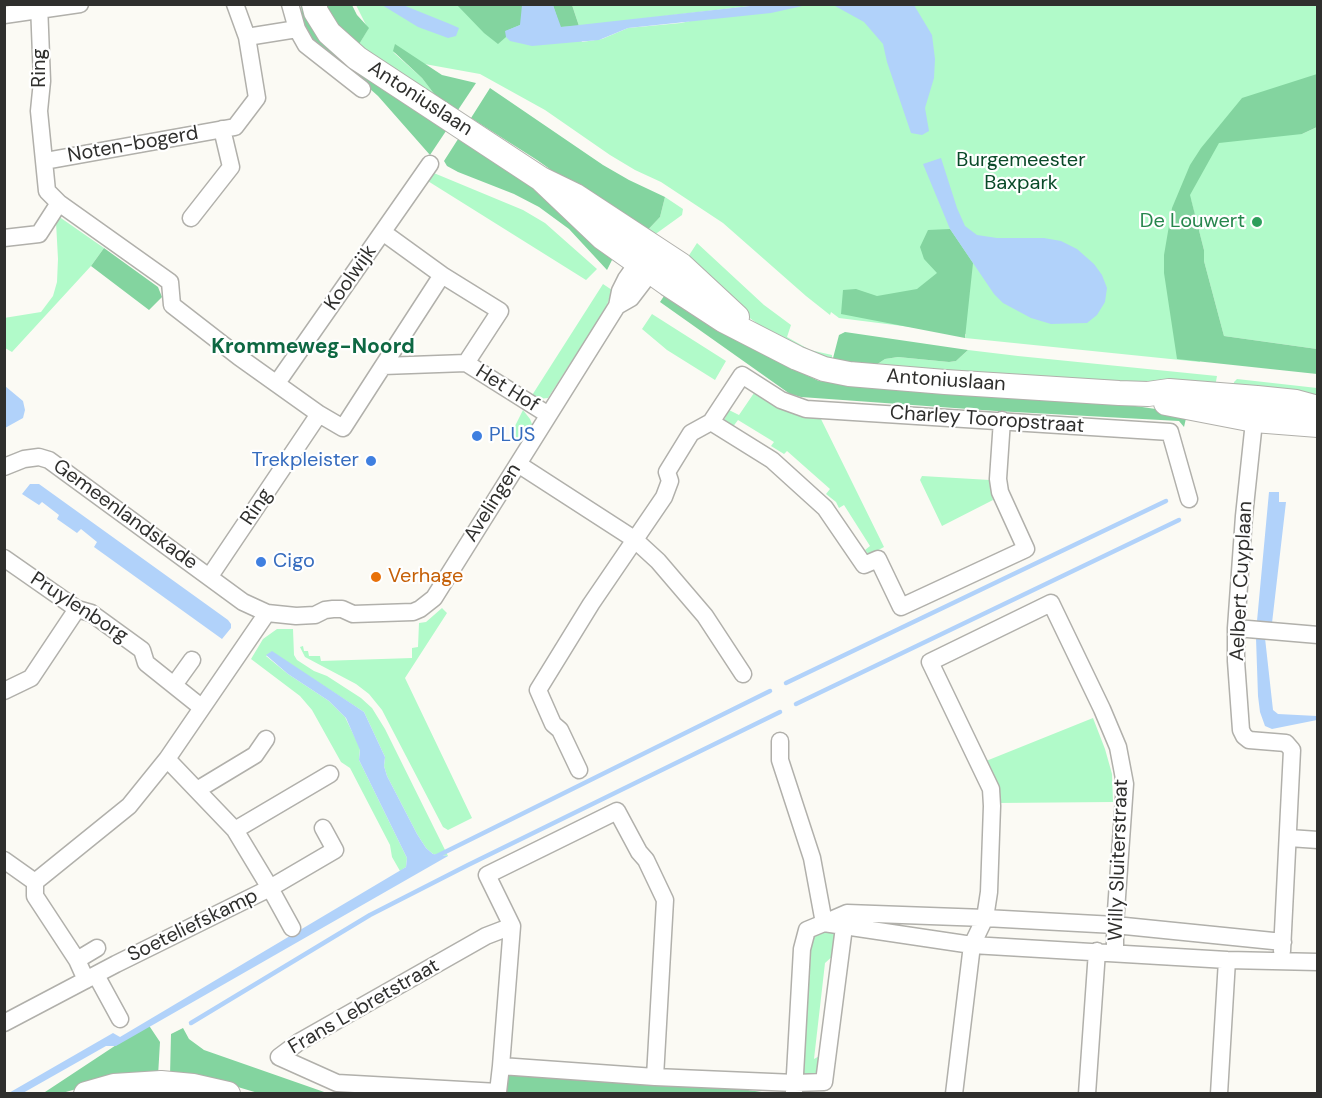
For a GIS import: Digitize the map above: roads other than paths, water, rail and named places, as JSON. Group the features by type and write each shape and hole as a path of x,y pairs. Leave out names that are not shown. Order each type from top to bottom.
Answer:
{"main road":[{"name":"Antoniuslaan","path":"314,4 316,12 329,33 357,58 542,179 576,196 649,257 681,264 729,307 753,334 824,369 849,374 1148,394 1169,391 1256,409 1317,425"},
{"name":"Antoniuslaan","path":"1256,409 1296,402 1317,408"},
{"path":"86,1094 114,1086 160,1083 193,1086 228,1094"}],"street":[{"path":"4,15 39,7 80,4"},
{"name":"Noten-bogerd","path":"45,161 235,127 257,98 247,37 235,4"},
{"path":"290,4 297,30 306,45 362,89"},
{"name":"Ring","path":"39,7 42,81 39,111 47,191 59,203 170,282 172,305 239,357 319,414 210,576"},
{"path":"247,37 297,30"},
{"name":"Noten-bogerd","path":"191,218 231,167 222,129"},
{"name":"Koolwijk","path":"277,383 384,233 430,164"},
{"path":"4,238 39,234 59,203"},
{"name":"Koolwijk","path":"384,233 442,275"},
{"name":"Avelingen","path":"267,613 315,615 333,609 342,609 353,614 413,612 434,598 617,306 620,291 626,279 649,257"},
{"path":"319,414 343,428 442,275"},
{"name":"Het Hof","path":"442,275 500,311 466,363"},
{"name":"Het Hof","path":"383,366 466,363 548,414"},
{"name":"Charley Tooropstraat","path":"711,422 742,375 781,400 806,409 1170,432 1189,499"},
{"name":"Aelbert Cuyplaan","path":"1256,409 1244,516 1236,628 1236,661 1241,730 1244,736 1249,740 1286,743 1292,750 1282,961"},
{"path":"579,770 560,730 553,724 538,690 634,539 664,497 670,481 667,472 691,433 711,422 772,460 825,508 864,565 878,559 901,608 1026,549 1000,492 998,479 1002,420"},
{"name":"Gemeenlandskade","path":"4,467 24,459 39,457 49,460 210,576"},
{"path":"518,464 634,539 658,561 705,616 743,674"},
{"name":"Pruylenborg","path":"4,558 77,609 91,613 142,650 146,663 201,706"},
{"path":"35,882 129,806 167,759 201,706 267,613 243,602 210,576"},
{"name":"Willy Sluiterstraat","path":"985,918 989,892 993,806 991,789 930,662 1051,603 1118,747 1125,784 1115,953"},
{"path":"4,692 31,678 77,609"},
{"path":"1236,628 1317,635"},
{"path":"174,685 192,660"},
{"path":"197,790 255,755 266,739"},
{"path":"780,741 780,760 812,858 824,923"},
{"name":"Soeteliefskamp","path":"167,759 236,830 292,928"},
{"path":"236,830 330,774"},
{"path":"655,1077 665,900 646,860 639,852 617,811 487,875 508,918 501,1066 794,1088 824,1082 844,927"},
{"name":"Soeteliefskamp","path":"4,1023 116,964 270,888 335,850 323,828"},
{"path":"1289,838 1317,840"},
{"path":"4,861 35,882"},
{"path":"35,882 35,896 76,960 91,977 120,1019"},
{"path":"794,1088 802,948 807,930 847,913 1115,925 1283,942"},
{"name":"Frans Lebretstraat","path":"501,1066 498,1092 337,1083 279,1057 299,1042 486,936 508,918"},
{"path":"954,1094 972,945 985,918"},
{"path":"824,923 972,945 1227,960 1317,962"},
{"path":"76,960 97,948"},
{"path":"1087,1094 1097,951"},
{"path":"1219,1094 1227,960"}],"water":[{"path":"382,5 403,5 459,28 456,36 448,38 418,27"},
{"path":"522,5 553,5 561,27 759,5 807,5 771,13 628,28 599,40 532,46 510,41 506,37 505,31 520,25"},
{"path":"826,5 914,5 932,35 935,59 934,78 925,108 929,131 922,135 911,133 883,44 864,22 835,6"},
{"path":"941,158 965,226 977,235 1061,241 1077,249 1094,264 1107,288 1105,302 1097,315 1087,323 1051,324 1031,318 1003,303 994,294 950,229 923,164"},
{"path":"5,386 23,401 25,410 23,418 5,428"},
{"path":"30,484 39,484 228,620 231,628 222,639 94,547 97,542 81,529 77,533 57,519 59,515 42,502 39,505 22,494"},
{"path":"1269,492 1279,492 1279,502 1286,502 1272,623 1257,621"},
{"path":"1256,638 1265,638 1273,710 1278,714 1317,716 1317,720 1272,729 1265,726 1258,696"},
{"path":"272,651 364,712 385,757 384,766 387,776 417,834 433,854 448,856 116,1046 106,1046 23,1093 7,1094 113,1033 120,1037 406,867 407,858 359,760 360,750 346,718 329,701 288,674 266,655"}],"waterway":[{"path":"786,683 1166,501"},
{"path":"796,704 1179,520"},
{"path":"435,857 770,691"},
{"path":"191,1023 370,915 780,712"}],"place":[{"name":"De Louwert","path":"1257,222"},
{"name":"PLUS","path":"477,436"},
{"name":"Trekpleister","path":"371,461"},
{"name":"Cigo","path":"261,562"},
{"name":"Verhage","path":"376,577"}],"district":[{"name":"Krommeweg-Noord","path":"313,347"}],"park label":[{"name":"Burgemeester Baxpark","path":"1021,172"}]}
